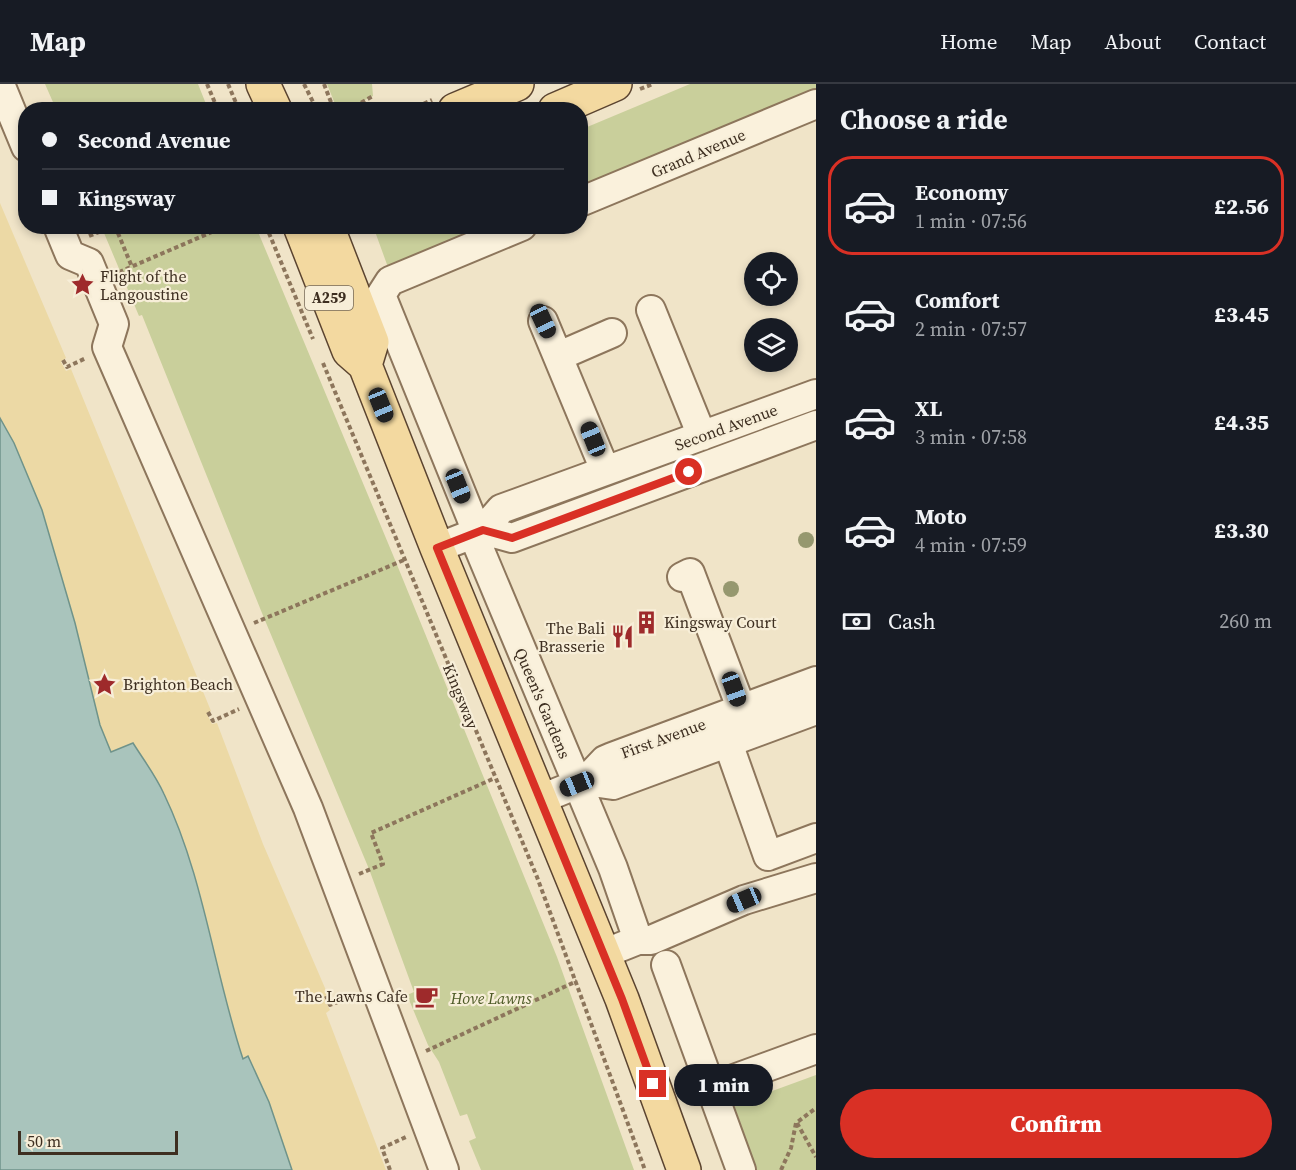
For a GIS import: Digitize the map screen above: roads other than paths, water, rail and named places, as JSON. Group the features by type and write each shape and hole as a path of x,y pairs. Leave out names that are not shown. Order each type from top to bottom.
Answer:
{"main road":[{"path":"239,84 247,102"},
{"path":"262,84 270,102"},
{"path":"474,102 517,84"},
{"path":"573,102 615,84"},
{"name":"Kingsway","path":"303,234 349,351 365,365 437,548 622,999 684,1170"},
{"name":"A259","path":"334,234 372,342 365,365"}],"street":[{"path":"0,84 18,128"},
{"name":"Grand Avenue","path":"588,199 816,104"},
{"path":"61,234 70,255 89,263 114,324 107,347 308,808 444,1170"},
{"name":"Queen's Gardens","path":"503,234 390,282 381,295 581,783 638,940"},
{"path":"651,310 702,436"},
{"path":"543,321 605,470"},
{"path":"559,356 612,333"},
{"name":"Second Avenue","path":"437,548 478,532 501,509 816,394"},
{"name":"Second Avenue","path":"478,532 512,538 816,425"},
{"path":"636,458 647,487"},
{"path":"682,577 690,573 740,728 768,856 816,838"},
{"name":"First Avenue","path":"740,728 816,681"},
{"name":"First Avenue","path":"541,799 581,783 605,760 816,710"},
{"path":"603,954 638,940 651,940 744,900 816,878"},
{"path":"666,965 741,1170"},
{"path":"712,1088 816,1049"}],"water":[{"path":"0,418 14,443 42,510 75,623 100,725 111,752 133,743 161,787 178,826 199,891 243,1059 248,1056 269,1102 292,1170 0,1170"}],"place":[{"name":"Flight of the Langoustine","path":"82,285"},
{"name":"Kingsway Court","path":"646,622"},
{"name":"The Bali Brasserie","path":"623,637"},
{"name":"Brighton Beach","path":"105,684"},
{"name":"The Lawns Cafe","path":"426,996"}],"park label":[{"name":"Hove Lawns","path":"491,998"}]}
